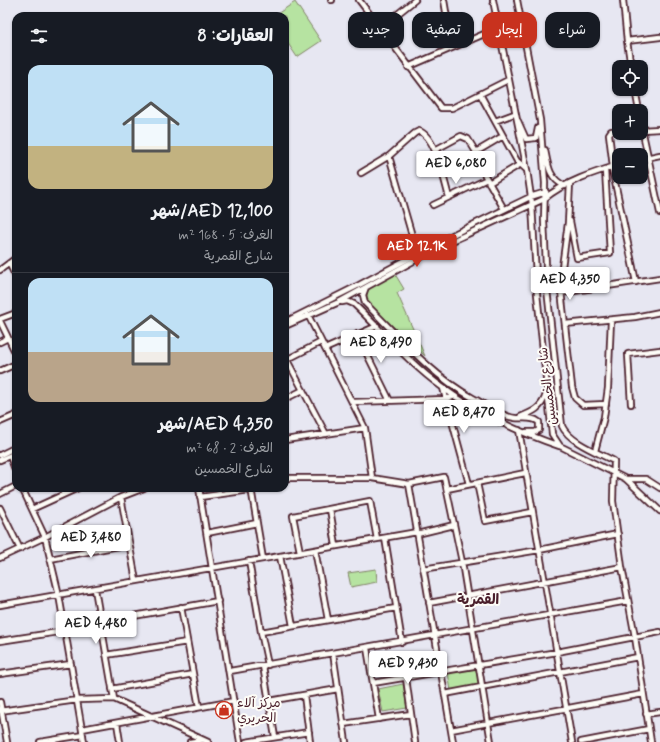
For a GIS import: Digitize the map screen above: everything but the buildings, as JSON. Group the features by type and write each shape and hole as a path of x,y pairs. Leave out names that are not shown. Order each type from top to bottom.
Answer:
{"street":[{"path":"358,0 367,12"},
{"path":"400,12 415,0"},
{"path":"444,0 446,12"},
{"name":"شارع الخمسين","path":"493,0 495,12"},
{"name":"شارع الخمسين","path":"516,0 541,136 547,289 562,426 566,435 614,461 612,472"},
{"path":"623,0 630,60"},
{"path":"627,41 660,37"},
{"path":"394,48 441,108 452,108 508,80"},
{"path":"408,67 452,48"},
{"name":"شارع الخمسين","path":"502,48 532,204 537,294 546,392 551,428 560,446"},
{"path":"480,94 519,165 526,170"},
{"path":"513,108 526,139 533,139 538,133 536,103"},
{"path":"495,121 514,114"},
{"path":"648,130 660,129"},
{"path":"361,173 389,156 411,135 419,131 426,134 435,150 449,197"},
{"path":"289,324 339,302 439,247 544,199 552,192 570,183 612,167 608,134 612,131"},
{"path":"435,150 461,136 468,139 476,152 475,160 504,210"},
{"path":"476,152 503,136"},
{"path":"541,136 550,173 554,180 565,186"},
{"path":"648,157 660,155"},
{"path":"389,156 417,253"},
{"path":"648,161 660,213"},
{"path":"433,205 488,181 519,165"},
{"path":"568,214 577,258 610,253 605,170"},
{"path":"570,183 568,214 561,267 561,293 575,398 583,404 606,404"},
{"path":"616,184 636,282"},
{"path":"289,320 417,253 530,197 544,192 552,192"},
{"path":"0,270 12,261"},
{"path":"9,263 12,269"},
{"path":"561,293 660,278"},
{"path":"368,286 364,289 363,295 365,303 444,380 472,398 507,416 535,419 540,426 539,430 535,432 519,430"},
{"path":"339,302 347,301 354,304 443,388 455,396 519,430 560,446 626,479 660,511"},
{"path":"565,324 612,320 660,312"},
{"path":"12,315 0,320 12,346"},
{"path":"308,315 365,428 372,478"},
{"path":"595,451 606,404 612,320"},
{"path":"325,349 377,326"},
{"path":"356,334 390,401"},
{"path":"0,342 8,338"},
{"path":"289,358 321,342"},
{"path":"631,404 628,354 660,350"},
{"path":"289,365 326,434"},
{"path":"0,371 12,366"},
{"path":"443,388 469,484"},
{"path":"289,397 303,390"},
{"path":"516,418 539,408 544,402 546,392"},
{"path":"353,402 446,399 455,396"},
{"path":"0,422 12,416"},
{"path":"289,439 365,428"},
{"path":"519,430 525,474 572,742"},
{"path":"0,455 12,449"},
{"path":"0,460 10,456 12,461"},
{"path":"612,472 613,501 622,567 635,637 651,742"},
{"path":"447,489 525,474"},
{"path":"289,478 372,478 409,484 444,477 462,562 491,742"},
{"path":"626,479 646,479 660,488"},
{"path":"477,483 485,521 532,512"},
{"path":"409,484 452,742"},
{"path":"0,494 12,488"},
{"path":"24,492 45,537 59,595 84,742"},
{"path":"32,509 69,492"},
{"path":"0,558 134,492"},
{"path":"199,492 230,671 240,742"},
{"path":"200,497 232,492"},
{"path":"252,492 263,559"},
{"path":"121,497 136,581"},
{"path":"300,552 293,516 370,501 378,539"},
{"path":"0,508 20,549"},
{"path":"330,509 336,546"},
{"path":"0,522 6,520"},
{"path":"207,533 257,523"},
{"path":"0,605 417,533 454,525"},
{"path":"423,568 539,550 618,534"},
{"path":"385,538 402,642"},
{"path":"50,559 129,544"},
{"path":"315,550 328,620"},
{"path":"280,556 293,626"},
{"path":"249,561 261,632 275,737"},
{"path":"429,603 622,567"},
{"path":"95,589 114,699"},
{"path":"100,622 218,601"},
{"path":"230,671 550,616 628,601"},
{"path":"181,607 199,708"},
{"path":"261,632 396,608"},
{"path":"0,641 65,631"},
{"path":"373,683 479,666 660,632"},
{"path":"106,655 188,642"},
{"path":"367,648 379,719"},
{"path":"333,654 346,742"},
{"path":"445,694 638,657"},
{"path":"0,674 71,664"},
{"path":"112,688 193,674"},
{"path":"406,678 415,742"},
{"path":"269,701 338,689"},
{"path":"451,730 643,694"},
{"path":"304,695 310,742"},
{"path":"1,711 77,700 114,699 208,742"},
{"path":"82,729 234,701"},
{"path":"0,702 7,742"},
{"path":"646,714 660,712"},
{"path":"343,724 411,714"},
{"path":"117,723 120,742"},
{"path":"581,742 649,729"},
{"path":"246,742 309,732"},
{"path":"40,742 83,735"},
{"path":"190,742 203,741"}],"green space":[{"path":"295,2 321,41 297,57 289,45 289,12 280,12"},
{"path":"395,274 404,289 397,293 425,356 367,302 367,291 374,285"},
{"path":"376,569 377,582 351,587 348,573"},
{"path":"476,668 479,685 451,691 448,673"},
{"path":"403,684 407,708 383,712 378,689"}],"place":[{"name":"مركز آلاء الحريري","path":"224,710"}],"district":[{"name":"القمرية","path":"478,600"}]}
